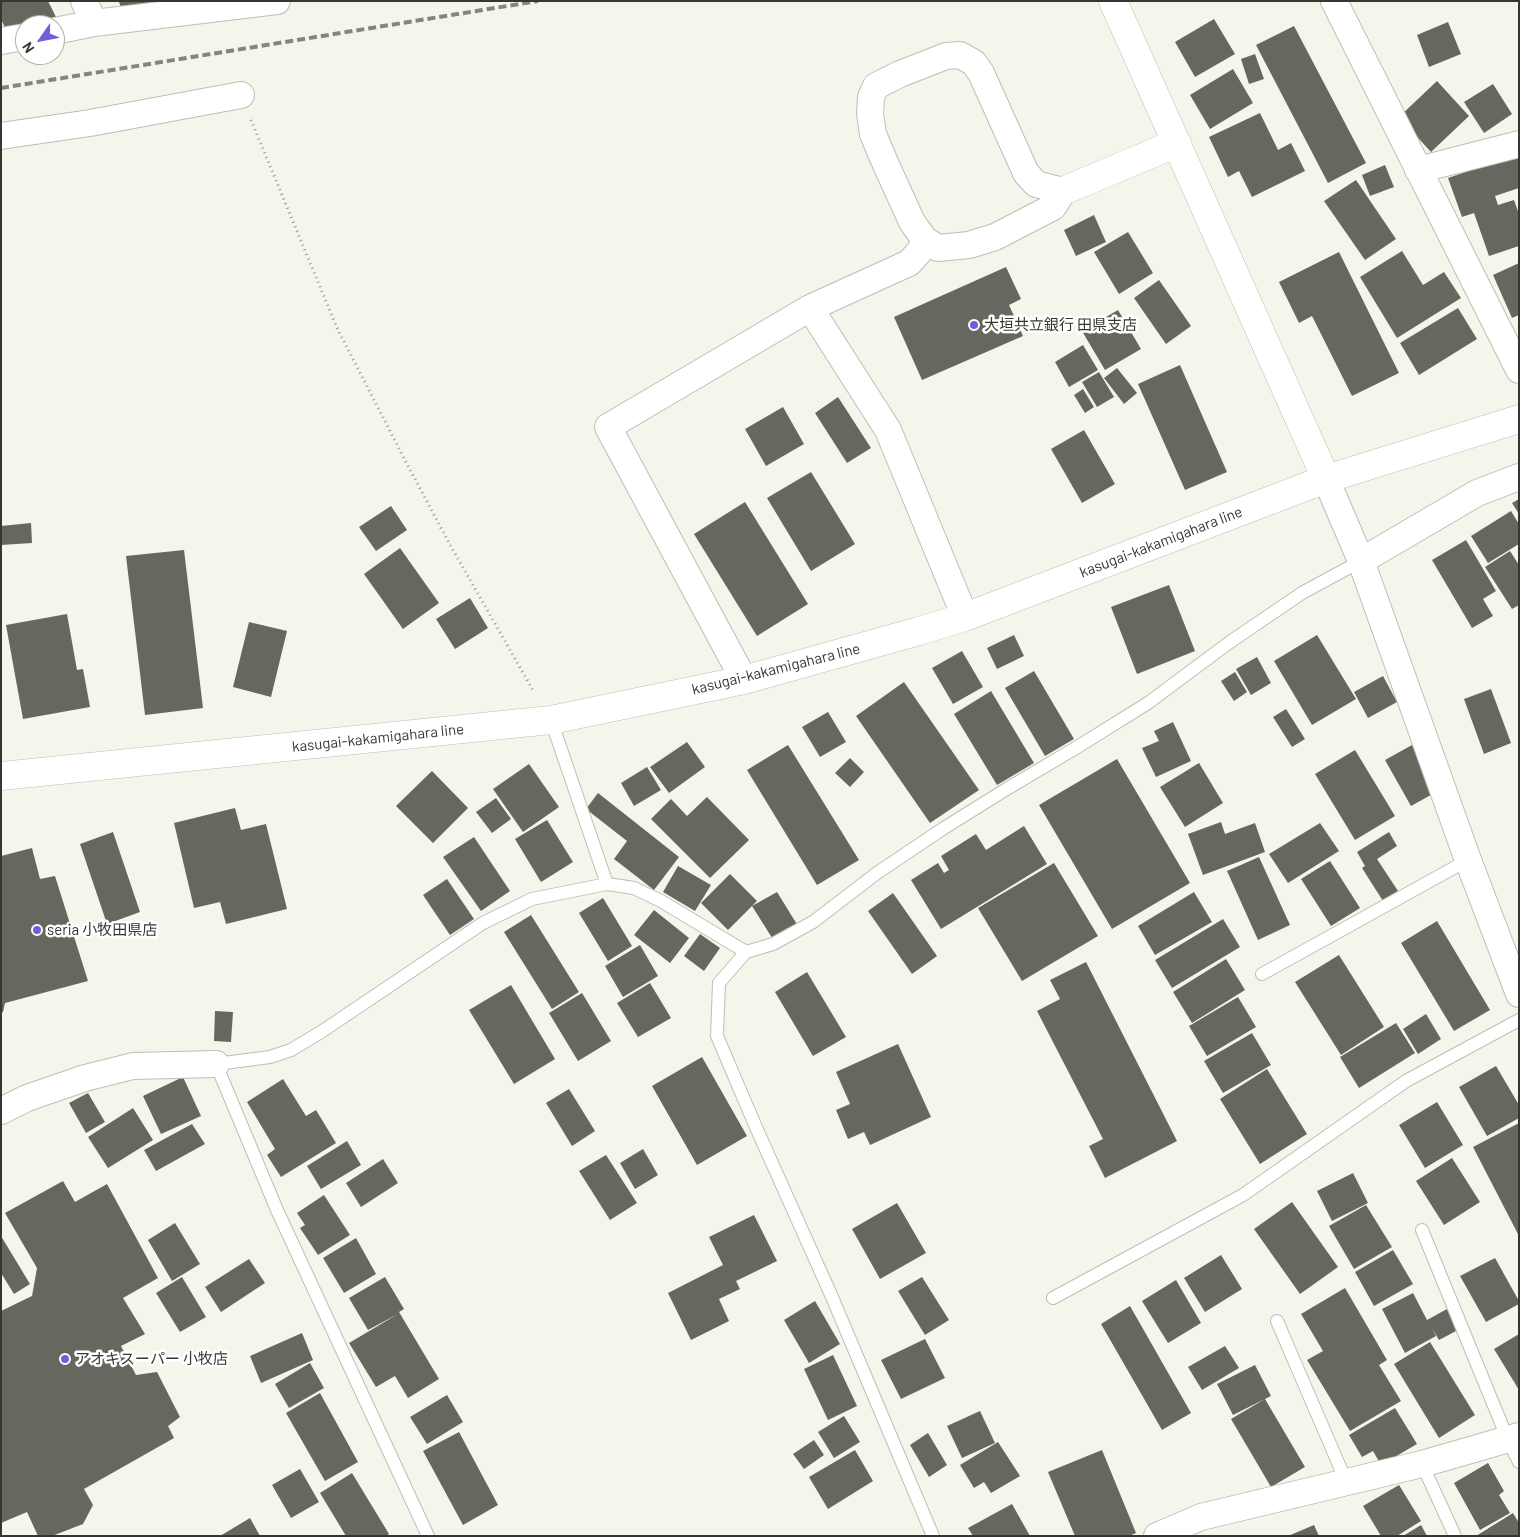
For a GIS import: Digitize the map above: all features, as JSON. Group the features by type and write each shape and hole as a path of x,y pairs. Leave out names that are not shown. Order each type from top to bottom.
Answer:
{"main road":[{"path":"1113,1 1326,479"},
{"path":"1063,191 1177,143"},
{"name":"kasugai-kakamigahara line","path":"1,776 551,720 744,680 965,617 1326,479 1519,419"}],"street":[{"path":"65,25 89,12 277,1"},
{"path":"1334,1 1519,370"},
{"path":"1,41 15,39"},
{"path":"960,55 974,63 980,73 1026,173 1036,184 1063,191 1053,207 995,237 969,245 938,248 926,240 912,222 873,134 870,114 871,97 876,86 900,74 946,56 960,55"},
{"path":"1,136 90,123 241,95"},
{"path":"1418,170 1519,144"},
{"path":"744,680 608,427 810,308 909,263 919,252 926,240"},
{"path":"810,308 888,430 965,617"},
{"path":"1361,561 1477,493 1519,477"},
{"path":"1326,479 1361,561 1468,860 1519,994"},
{"path":"1,1111 27,1098 85,1078 133,1066 216,1064"},
{"path":"1157,1536 1201,1517 1422,1464 1515,1446"}],"lane":[{"path":"933,1536 832,1297 717,1036 719,983 746,952 774,944 813,922 877,873 944,828 1148,703 1230,642 1302,593 1361,561"},
{"path":"551,720 607,884"},
{"path":"1262,974 1468,860"},
{"path":"428,1536 277,1210 216,1064 270,1057 291,1050 321,1032 483,923 532,899 607,884 634,888 661,901 746,952"},
{"path":"1052,1298 1243,1195 1406,1081 1519,1020"},
{"path":"1422,1230 1515,1446"},
{"path":"1277,1321 1346,1482"},
{"path":"1422,1464 1455,1536"}],"path":[{"path":"241,95 342,337 449,543 551,720"}],"building":[{"path":"1,1 48,1 55,15 15,15 15,26 5,28 1,19"},
{"path":"120,1 159,1 124,15"},
{"path":"1214,19 1235,54 1195,77 1175,42"},
{"path":"1448,22 1461,54 1429,67 1417,35"},
{"path":"1294,26 1366,163 1328,183 1256,45"},
{"path":"1255,54 1264,79 1249,84 1241,59"},
{"path":"1233,69 1253,103 1210,129 1190,95"},
{"path":"1437,81 1469,116 1431,152 1399,117"},
{"path":"1493,84 1512,114 1484,133 1464,102"},
{"path":"1260,113 1278,150 1291,143 1305,171 1252,197 1239,171 1228,177 1209,137"},
{"path":"1519,154 1519,188 1495,196 1498,205 1514,200 1519,214 1519,246 1489,256 1474,213 1462,217 1448,178"},
{"path":"1385,165 1394,187 1370,196 1362,175"},
{"path":"1356,180 1396,239 1365,260 1324,201"},
{"path":"1094,215 1106,242 1076,256 1064,230"},
{"path":"1128,232 1153,273 1119,294 1094,252"},
{"path":"1402,251 1423,285 1444,272 1461,298 1397,338 1360,277"},
{"path":"1339,252 1399,373 1352,396 1312,316 1299,323 1279,282"},
{"path":"1519,263 1519,315 1512,318 1493,275"},
{"path":"1006,267 1021,299 1009,305 1023,336 922,380 894,317"},
{"path":"1159,280 1191,326 1166,344 1134,298"},
{"path":"1458,308 1477,339 1419,375 1400,343"},
{"path":"1118,310 1141,349 1105,370 1082,331"},
{"path":"1083,345 1098,370 1069,387 1055,362"},
{"path":"1180,365 1227,472 1185,490 1138,384"},
{"path":"1117,368 1137,393 1124,404 1104,378"},
{"path":"1099,372 1114,397 1097,407 1082,382"},
{"path":"1083,389 1094,407 1085,413 1074,395"},
{"path":"838,397 871,448 847,463 815,413"},
{"path":"783,407 804,444 766,466 745,429"},
{"path":"1084,430 1115,484 1082,503 1051,449"},
{"path":"811,472 855,544 811,571 767,498"},
{"path":"1519,499 1519,514 1512,503"},
{"path":"745,502 808,604 757,636 694,534"},
{"path":"391,506 407,530 376,551 359,527"},
{"path":"1511,511 1519,524 1519,544 1488,563 1471,536"},
{"path":"31,523 32,543 1,545 1,526"},
{"path":"1466,540 1496,591 1483,599 1493,616 1472,628 1432,560"},
{"path":"400,548 439,603 403,629 364,574"},
{"path":"184,550 203,708 145,715 126,556"},
{"path":"1510,551 1519,565 1519,605 1512,609 1485,567"},
{"path":"1169,585 1195,651 1137,674 1111,607"},
{"path":"470,598 488,628 455,649 436,619"},
{"path":"67,614 77,670 83,669 90,707 23,719 6,625"},
{"path":"249,622 287,631 271,697 233,687"},
{"path":"1014,635 1024,656 997,669 987,648"},
{"path":"1317,635 1356,699 1312,725 1274,661"},
{"path":"962,651 983,687 953,704 932,668"},
{"path":"1257,657 1271,683 1251,695 1236,669"},
{"path":"1034,671 1074,739 1045,756 1005,688"},
{"path":"1235,672 1247,692 1234,701 1221,681"},
{"path":"1383,676 1397,702 1368,718 1354,692"},
{"path":"904,682 979,790 930,823 856,716"},
{"path":"1491,689 1511,743 1484,754 1464,699"},
{"path":"991,691 1034,763 997,785 954,714"},
{"path":"1286,709 1305,739 1292,747 1273,717"},
{"path":"828,712 846,742 820,757 802,727"},
{"path":"1173,722 1191,761 1156,777 1142,748 1159,741 1154,731"},
{"path":"687,742 705,767 669,793 650,767"},
{"path":"788,745 859,860 817,885 747,770"},
{"path":"1412,745 1438,791 1411,806 1385,760"},
{"path":"1355,750 1395,816 1355,840 1315,774"},
{"path":"850,758 864,772 850,787 835,773"},
{"path":"1117,759 1190,883 1112,929 1039,805"},
{"path":"1199,763 1223,803 1185,827 1160,787"},
{"path":"529,764 559,807 523,832 493,789"},
{"path":"647,767 661,790 634,806 621,783"},
{"path":"432,771 468,808 433,843 396,806"},
{"path":"598,793 679,857 654,890 614,859 627,841 586,809"},
{"path":"707,797 749,840 710,878 651,819 671,799 687,816"},
{"path":"496,798 511,819 492,833 476,812"},
{"path":"235,808 241,830 266,824 287,909 226,924 220,902 194,908 174,823"},
{"path":"547,820 573,862 541,882 515,839"},
{"path":"1221,822 1225,834 1255,823 1265,852 1203,875 1188,834"},
{"path":"1320,823 1339,851 1288,883 1269,854"},
{"path":"1024,826 1047,864 941,929 911,880 938,863 944,873 949,870 941,856 976,834 986,850"},
{"path":"113,832 140,912 107,924 80,844"},
{"path":"1389,832 1397,846 1377,859 1398,891 1383,901 1362,868 1365,866 1357,852"},
{"path":"474,837 510,891 481,911 443,857"},
{"name":"seria 小牧田県店","path":"32,848 40,879 55,876 88,981 5,1003 1,1013 1,856"},
{"path":"1259,857 1290,925 1258,940 1227,871"},
{"path":"1330,861 1360,908 1331,926 1301,879"},
{"path":"1054,863 1098,936 1022,981 978,908"},
{"path":"678,866 711,885 695,911 663,892"},
{"path":"730,874 757,901 728,930 701,903"},
{"path":"447,879 474,919 450,935 423,895"},
{"path":"777,892 798,926 774,941 752,906"},
{"path":"1194,892 1212,922 1155,955 1138,926"},
{"path":"893,893 937,956 912,974 868,911"},
{"path":"603,898 632,946 608,961 579,913"},
{"path":"654,910 689,938 670,963 634,935"},
{"path":"531,915 579,992 552,1009 504,932"},
{"path":"1223,919 1240,947 1172,988 1155,960"},
{"path":"1437,921 1490,1010 1454,1031 1401,943"},
{"path":"700,934 720,948 704,971 684,956"},
{"path":"640,945 658,976 623,997 605,966"},
{"path":"1339,955 1384,1027 1341,1055 1295,982"},
{"path":"1226,959 1245,990 1192,1023 1173,992"},
{"path":"1086,962 1177,1141 1105,1178 1089,1146 1103,1139 1037,1011 1060,999 1050,980"},
{"path":"807,972 846,1037 813,1056 775,992"},
{"path":"650,983 671,1018 638,1037 617,1003"},
{"path":"511,985 555,1059 514,1084 469,1010"},
{"path":"582,993 611,1041 578,1061 549,1013"},
{"path":"1238,997 1256,1027 1207,1056 1189,1026"},
{"path":"215,1011 233,1012 231,1042 214,1041"},
{"path":"1426,1014 1441,1039 1418,1054 1403,1029"},
{"path":"1396,1023 1415,1053 1359,1088 1340,1057"},
{"path":"1252,1033 1271,1065 1223,1093 1204,1061"},
{"path":"898,1044 931,1117 870,1145 864,1132 848,1139 836,1110 850,1104 836,1072"},
{"path":"702,1057 747,1136 697,1165 652,1086"},
{"path":"1496,1066 1519,1105 1519,1118 1487,1136 1459,1087"},
{"path":"1267,1069 1307,1134 1260,1164 1220,1099"},
{"path":"183,1077 201,1116 161,1134 143,1096"},
{"path":"283,1079 306,1116 316,1110 336,1143 281,1177 267,1155 275,1149 247,1102"},
{"path":"569,1089 595,1131 572,1146 546,1103"},
{"path":"88,1093 105,1122 86,1133 69,1103"},
{"path":"1437,1102 1463,1145 1425,1168 1399,1125"},
{"path":"133,1108 153,1140 108,1168 88,1137"},
{"path":"1519,1123 1519,1236 1473,1147"},
{"path":"192,1124 205,1144 156,1171 144,1150"},
{"path":"347,1141 361,1165 321,1189 307,1166"},
{"path":"643,1149 658,1175 635,1189 620,1163"},
{"path":"606,1155 637,1203 610,1220 579,1171"},
{"path":"1452,1158 1480,1202 1444,1225 1416,1181"},
{"path":"383,1159 398,1183 361,1207 346,1183"},
{"path":"1353,1173 1368,1203 1332,1221 1317,1191"},
{"name":"アオキスーパー 小牧店","path":"63,1181 75,1202 107,1184 158,1278 123,1298 145,1334 121,1346 136,1375 157,1372 180,1417 168,1426 174,1438 84,1489 93,1505 83,1524 52,1536 38,1536 27,1512 1,1523 1,1311 32,1296 37,1268 5,1213"},
{"path":"324,1195 350,1235 318,1255 300,1228 305,1225 297,1213"},
{"path":"1292,1202 1338,1267 1300,1294 1254,1229"},
{"path":"897,1203 926,1253 880,1279 852,1229"},
{"path":"1366,1205 1392,1247 1354,1269 1329,1226"},
{"path":"754,1215 777,1261 736,1281 740,1289 719,1299 729,1321 691,1340 668,1293 723,1265 709,1237"},
{"path":"175,1223 200,1264 172,1281 148,1240"},
{"path":"1,1236 30,1284 14,1294 1,1273"},
{"path":"356,1238 376,1274 344,1293 323,1258"},
{"path":"1393,1250 1413,1284 1374,1306 1355,1272"},
{"path":"1221,1255 1242,1289 1205,1312 1184,1278"},
{"path":"1495,1258 1519,1304 1486,1322 1460,1276"},
{"path":"249,1259 265,1283 221,1312 205,1287"},
{"path":"182,1277 206,1317 180,1332 156,1293"},
{"path":"385,1277 404,1309 399,1312 439,1379 408,1398 395,1376 376,1387 349,1343 398,1314 368,1330 349,1298"},
{"path":"922,1277 949,1320 925,1335 898,1291"},
{"path":"1176,1280 1201,1323 1168,1343 1142,1301"},
{"path":"1345,1288 1387,1360 1379,1365 1401,1401 1350,1431 1307,1360 1323,1351 1301,1314"},
{"path":"1413,1293 1427,1320 1447,1309 1458,1330 1439,1340 1432,1328 1436,1336 1405,1353 1382,1309"},
{"path":"815,1301 840,1344 809,1363 784,1320"},
{"path":"1130,1306 1191,1413 1162,1430 1101,1324"},
{"path":"302,1333 313,1360 261,1383 250,1356"},
{"path":"1519,1334 1519,1390 1494,1349"},
{"path":"925,1339 945,1378 901,1399 881,1360"},
{"path":"1430,1342 1475,1415 1439,1438 1394,1364"},
{"path":"1225,1346 1239,1368 1202,1390 1188,1367"},
{"path":"833,1355 857,1406 828,1420 804,1369"},
{"path":"310,1363 324,1388 289,1408 275,1384"},
{"path":"1255,1365 1271,1396 1233,1415 1217,1384"},
{"path":"320,1393 358,1462 325,1481 286,1413"},
{"path":"447,1395 463,1422 427,1444 410,1417"},
{"path":"1265,1399 1305,1467 1271,1487 1231,1419"},
{"path":"1395,1408 1417,1444 1381,1465 1373,1451 1362,1457 1349,1435"},
{"path":"980,1411 995,1443 962,1458 947,1426"},
{"path":"844,1416 860,1442 834,1458 818,1432"},
{"path":"459,1432 498,1505 463,1525 423,1451"},
{"path":"928,1433 947,1465 929,1477 910,1445"},
{"path":"814,1440 824,1455 804,1469 793,1454"},
{"path":"998,1442 1020,1476 991,1493 984,1482 974,1488 960,1465"},
{"path":"855,1450 873,1481 828,1509 809,1477"},
{"path":"1102,1450 1136,1533 1129,1536 1075,1536 1048,1472"},
{"path":"1488,1463 1504,1491 1499,1495 1510,1513 1480,1530 1454,1483"},
{"path":"300,1469 319,1502 291,1518 272,1485"},
{"path":"352,1473 389,1534 386,1536 346,1536 320,1493"},
{"path":"1399,1485 1421,1521 1397,1536 1381,1536 1363,1506"},
{"path":"1012,1504 1030,1536 973,1536 968,1528"},
{"path":"1513,1513 1519,1523 1519,1536 1476,1536"},
{"path":"250,1518 260,1536 220,1536"},
{"path":"1314,1525 1319,1536 1288,1536"},
{"path":"1421,1525 1427,1536 1403,1536"}],"railway":[{"path":"1,88 538,1"}],"place":[{"name":"大垣共立銀行 田県支店","path":"974,325"},
{"name":"seria 小牧田県店","path":"37,930"},
{"name":"アオキスーパー 小牧店","path":"65,1359"}]}
